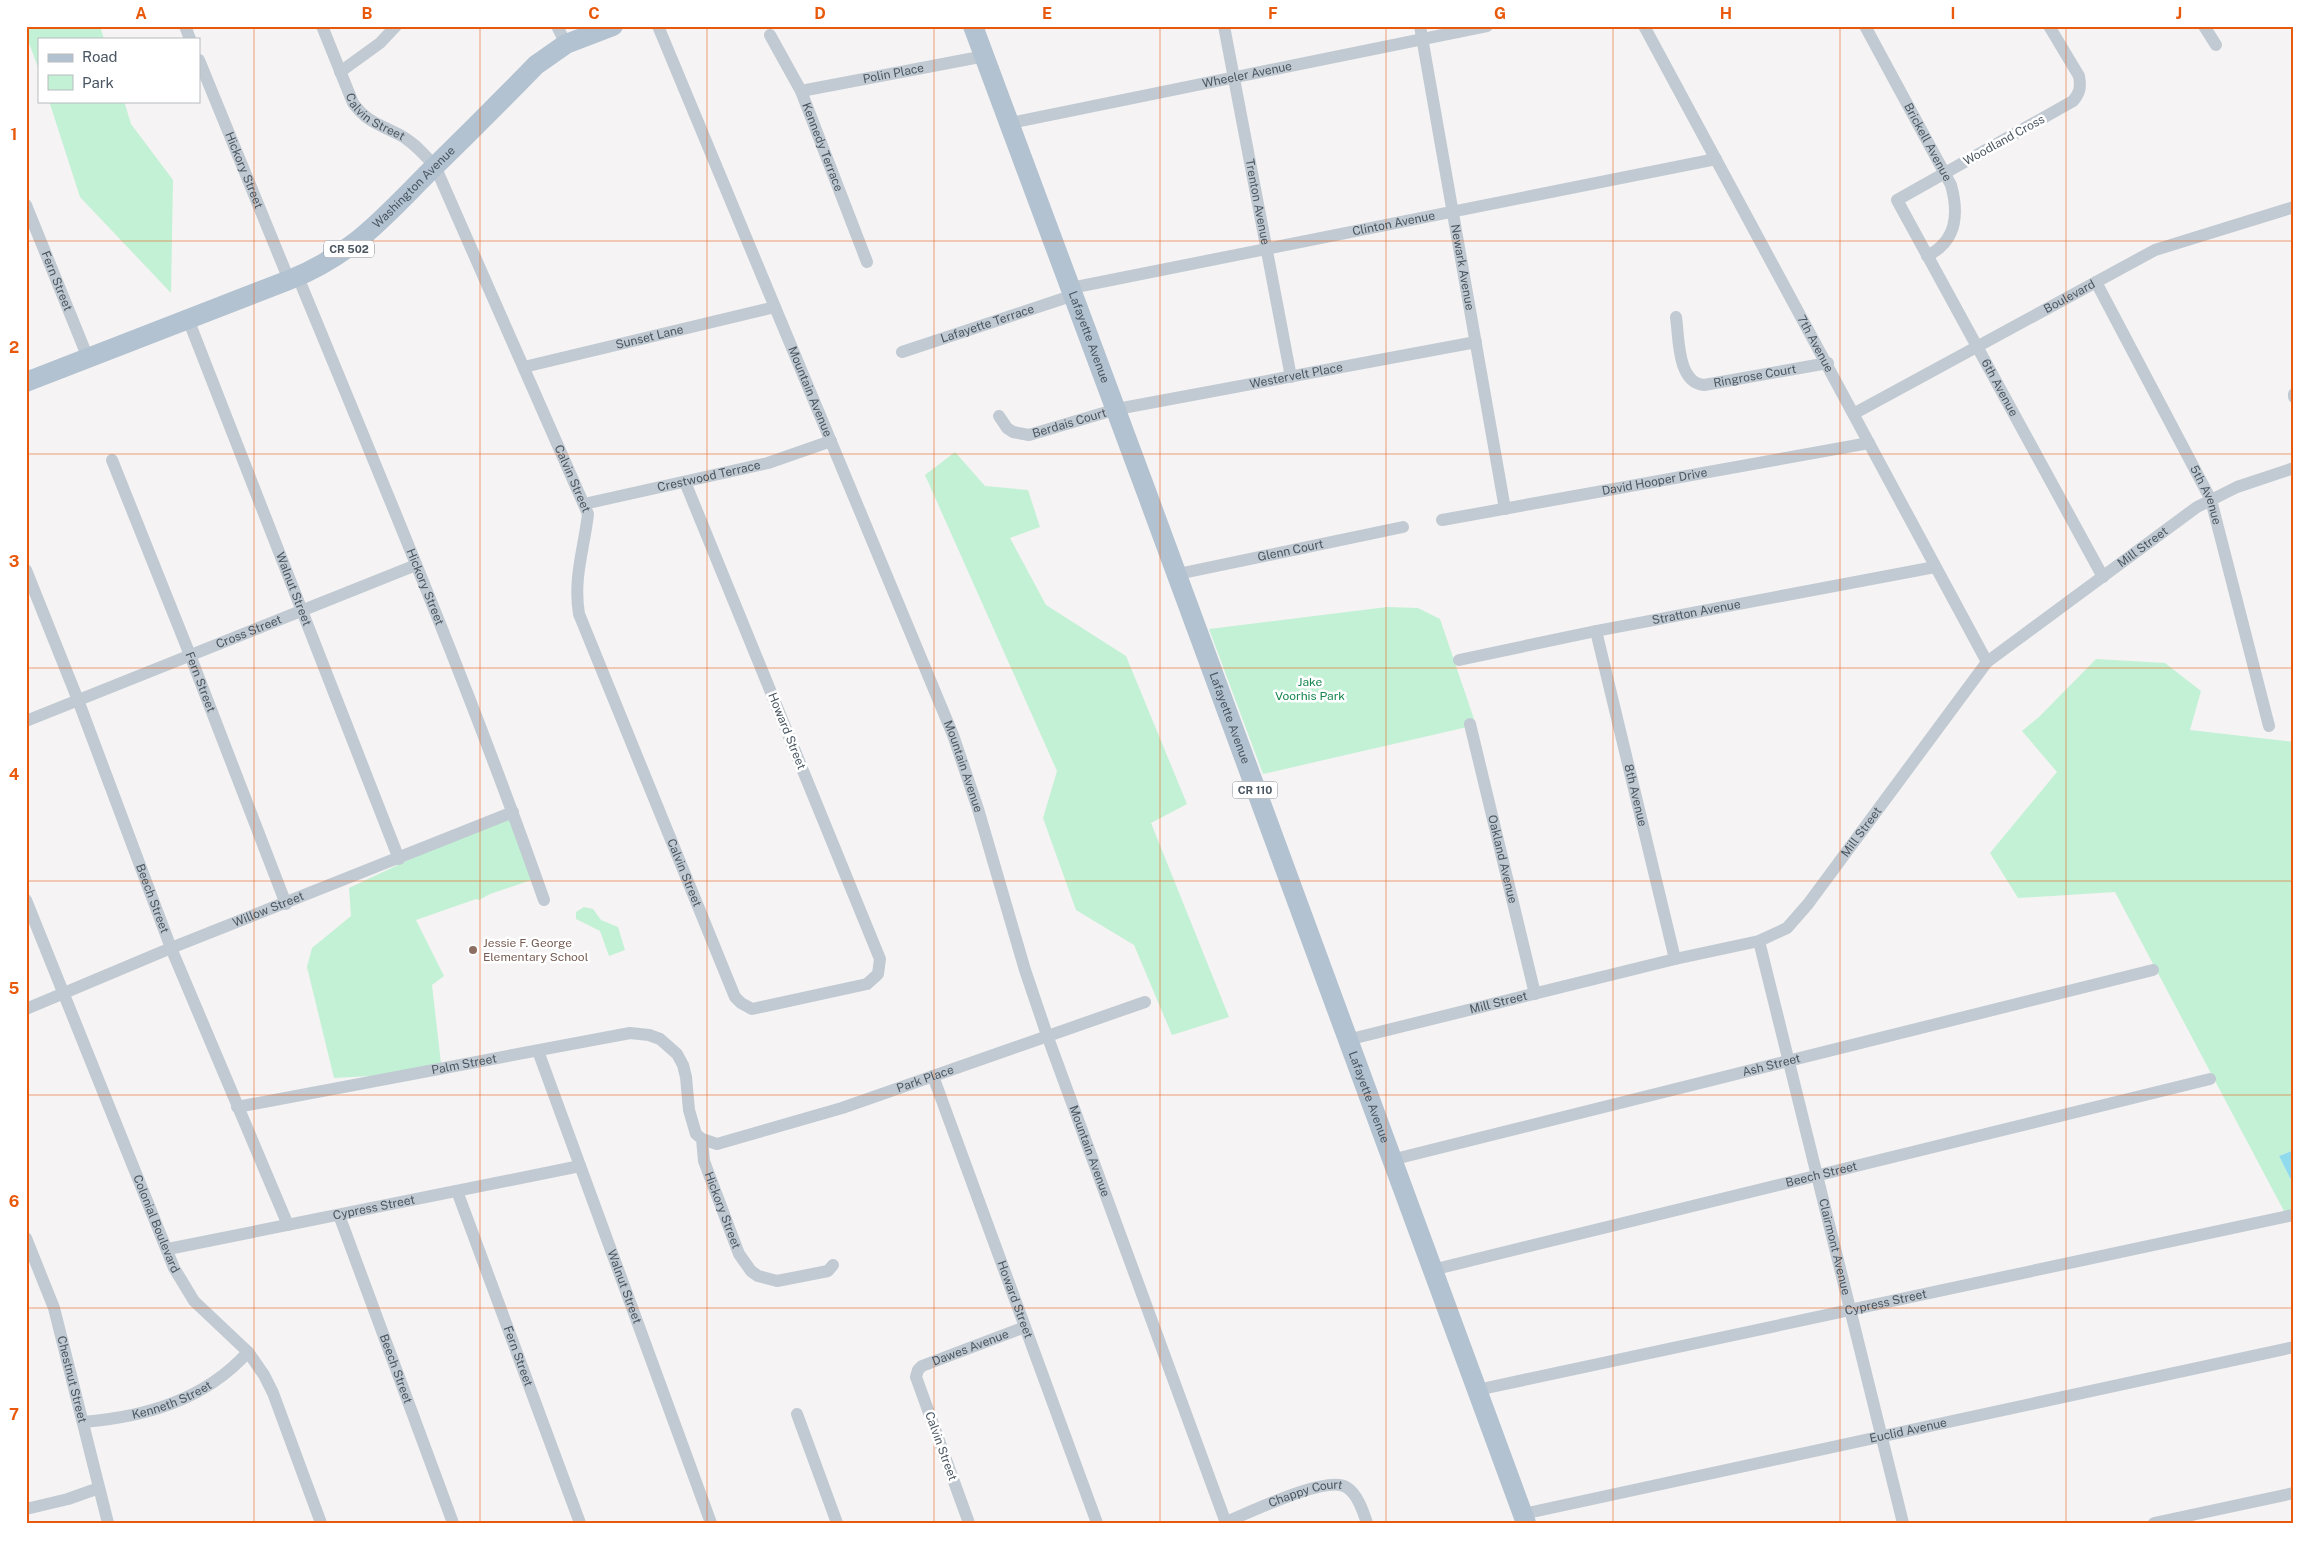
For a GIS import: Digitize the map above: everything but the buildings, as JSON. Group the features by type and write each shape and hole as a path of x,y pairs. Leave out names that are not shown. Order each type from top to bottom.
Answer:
{"main road":[{"name":"Washington Avenue","path":"26,382 294,278 339,256 360,240 536,66 561,35 613,26"},
{"name":"Lafayette Avenue","path":"973,26 1117,409 1391,1160 1525,1518"}],"street":[{"path":"185,26 190,38"},
{"name":"Calvin Street","path":"322,26 340,72 354,103 361,113 379,127 401,135 412,142 435,166 584,504 588,514 584,550 576,579 579,614 738,1000"},
{"path":"340,72 380,43 396,26"},
{"name":"Mountain Avenue","path":"658,26 956,744 978,809 1014,936 1047,1035 1226,1522"},
{"name":"Trenton Avenue","path":"1224,26 1291,377"},
{"name":"Newark Avenue","path":"1420,26 1505,508"},
{"name":"Wheeler Avenue","path":"1010,123 1487,26"},
{"name":"7th Avenue","path":"1644,26 1828,363 1935,567 1988,662"},
{"name":"Brickell Avenue","path":"1865,26 1946,173 1956,202 1955,226 1944,245 1927,256"},
{"name":"Woodland Cross","path":"1897,200 2073,101 2080,90 2079,76 2049,26"},
{"path":"2204,26 2216,45"},
{"name":"Kennedy Terrace","path":"770,34 801,91 868,262"},
{"name":"Polin Place","path":"801,91 985,56"},
{"name":"Hickory Street","path":"200,62 416,565 513,812 544,900"},
{"name":"Clinton Avenue","path":"1073,291 1266,249 1716,159"},
{"name":"6th Avenue","path":"1897,200 2103,576"},
{"name":"Fern Street","path":"26,205 88,358"},
{"name":"Boulevard","path":"1855,413 2155,250 2294,207"},
{"name":"5th Avenue","path":"2096,282 2211,500 2269,726"},
{"name":"Lafayette Terrace","path":"902,352 1073,291"},
{"name":"Sunset Lane","path":"524,367 775,306"},
{"name":"Ringrose Court","path":"1676,316 1684,372 1694,383 1704,385 1828,363"},
{"name":"Walnut Street","path":"188,319 399,858"},
{"name":"Westervelt Place","path":"1117,409 1476,342"},
{"name":"Berdais Court","path":"999,416 1007,428 1013,432 1029,435 1117,409"},
{"name":"Crestwood Terrace","path":"584,504 768,462 831,441"},
{"name":"David Hooper Drive","path":"1442,520 1869,443"},
{"name":"Fern Street","path":"112,460 286,904"},
{"name":"Mill Street","path":"1348,1040 1675,959 1759,941 1774,935 1796,920 1988,662 2197,507 2237,487 2294,468"},
{"name":"Howard Street","path":"685,482 880,959 880,967 873,980 866,984 752,1009 738,1000"},
{"name":"Glenn Court","path":"1178,574 1403,527"},
{"name":"Cross Street","path":"26,720 416,565"},
{"name":"Stratton Avenue","path":"1459,660 1596,631 1935,567"},
{"name":"Beech Street","path":"26,570 78,700 172,948 288,1225"},
{"name":"8th Avenue","path":"1596,631 1675,959"},
{"name":"Oakland Avenue","path":"1470,724 1535,994"},
{"name":"Willow Street","path":"26,1009 172,948 513,812"},
{"name":"Colonial Boulevard","path":"26,900 182,1284 194,1301 248,1352 264,1375 273,1393 320,1523"},
{"name":"Clairmont Avenue","path":"1759,941 1903,1523"},
{"name":"Ash Street","path":"1391,1160 2153,970"},
{"name":"Park Place","path":"702,1140 716,1144 842,1108 1145,1002"},
{"name":"Palm Street","path":"237,1107 637,1033 660,1039 681,1062"},
{"name":"Walnut Street","path":"538,1051 711,1523"},
{"name":"Hickory Street","path":"681,1062 686,1077 689,1110 696,1134 702,1140 704,1161 739,1254 750,1271 763,1278 777,1281 828,1271 833,1265"},
{"name":"Howard Street","path":"933,1076 1098,1523"},
{"name":"Beech Street","path":"1432,1270 2210,1079"},
{"name":"Cypress Street","path":"168,1249 580,1166"},
{"name":"Fern Street","path":"457,1191 580,1523"},
{"name":"Beech Street","path":"339,1215 453,1523"},
{"name":"Cypress Street","path":"1477,1390 2293,1215"},
{"name":"Chestnut Street","path":"26,1238 54,1308 108,1523"},
{"name":"Dawes Avenue","path":"918,1370 922,1366 1025,1327"},
{"name":"Euclid Avenue","path":"1525,1518 1882,1437 2294,1348"},
{"name":"Kenneth Street","path":"83,1422 133,1416 185,1399 223,1376 248,1352"},
{"name":"Calvin Street","path":"918,1370 916,1377 969,1523"},
{"path":"797,1414 837,1523"},
{"name":"Chappy Court","path":"1226,1522 1308,1489 1336,1483 1347,1487 1357,1500 1367,1523"},
{"path":"26,1509 68,1499 99,1488"},
{"path":"2154,1523 2294,1493"}],"green space":[{"path":"26,26 100,26 104,38 38,38 38,67 26,35"},
{"path":"49,102 124,102 131,124 173,180 171,293 80,197"},
{"path":"955,452 985,486 1028,490 1040,527 1010,538 1046,605 1126,656 1187,804 1151,823 1229,1017 1172,1035 1134,945 1076,910 1043,818 1057,771 925,475"},
{"name":"Jake Voorhis Park","path":"1387,607 1418,608 1440,619 1476,725 1263,774 1209,629"},
{"path":"2096,659 2165,663 2201,691 2190,730 2294,742 2294,1150 2279,1156 2294,1186 2294,1217 2285,1213 2115,892 2018,898 1990,853 2057,772 2022,731 2039,717"},
{"path":"511,816 540,877 490,894 479,900 476,899 416,920 444,976 432,985 442,1072 334,1078 307,967 312,948 351,916 349,888 451,840"},
{"path":"584,907 593,909 601,920 618,927 625,950 609,956 600,931 576,919 576,912"}],"water":[{"path":"2294,1150 2294,1186 2279,1156"}],"place":[{"name":"Jessie F. George Elementary School","path":"473,950"}]}
